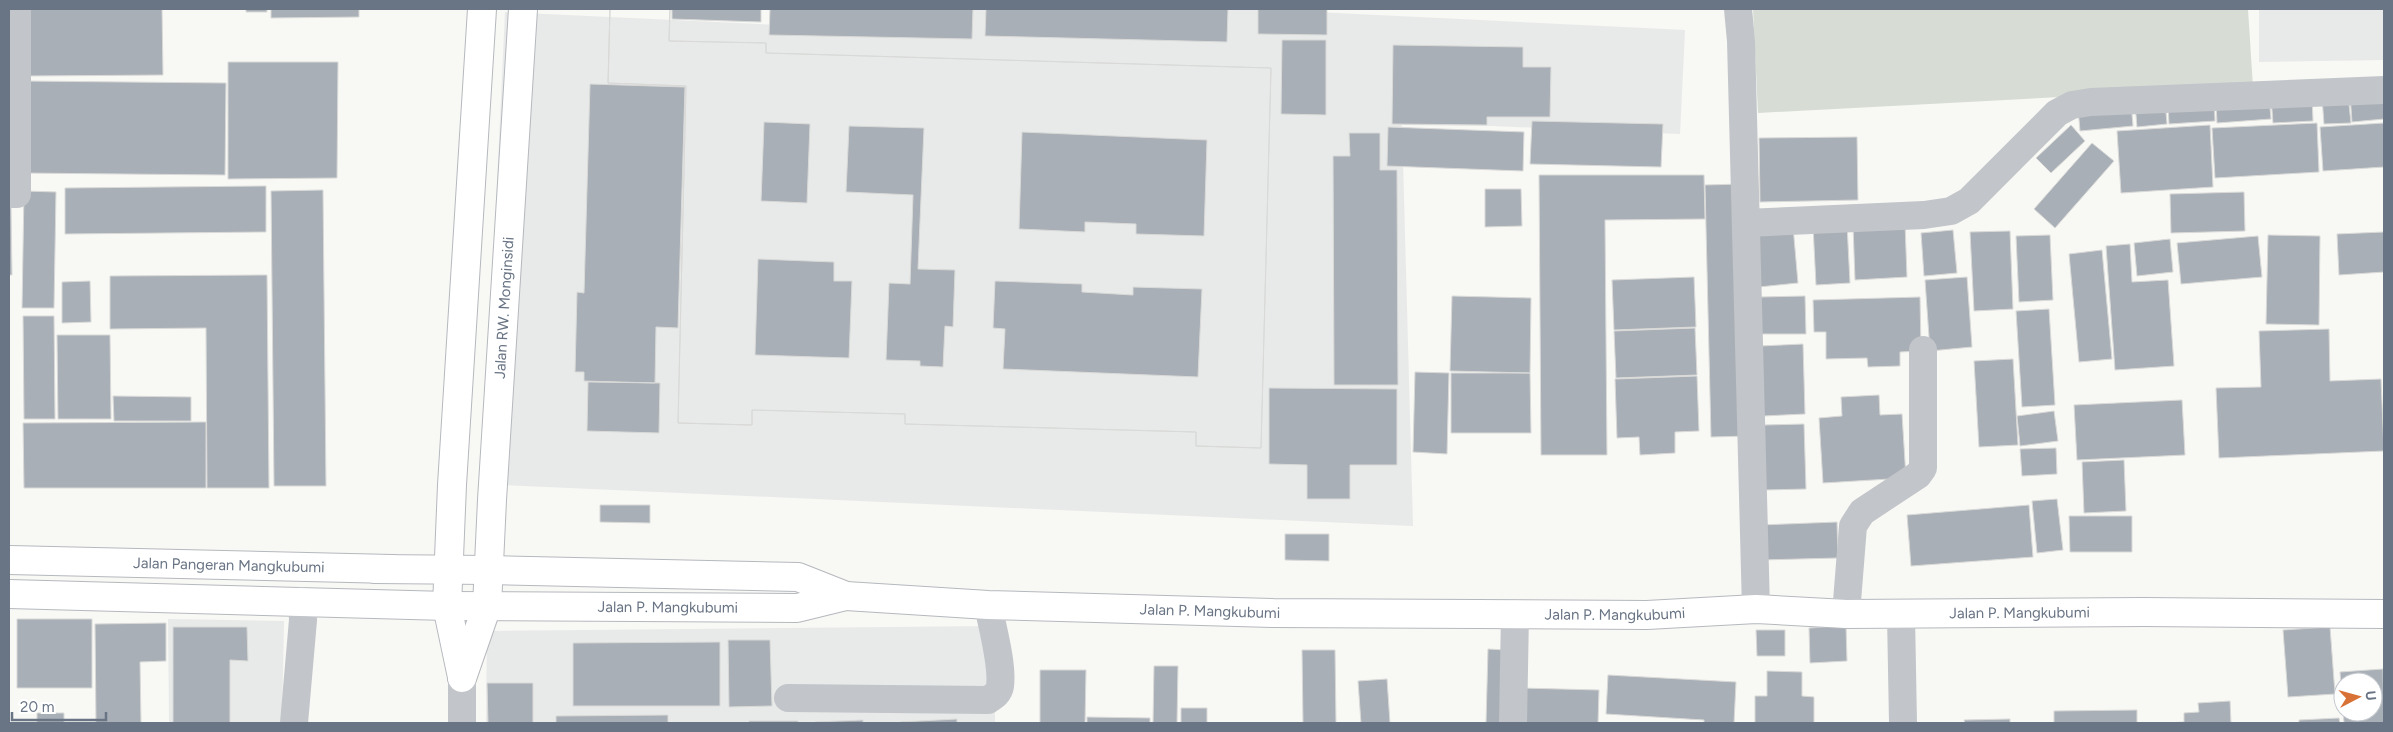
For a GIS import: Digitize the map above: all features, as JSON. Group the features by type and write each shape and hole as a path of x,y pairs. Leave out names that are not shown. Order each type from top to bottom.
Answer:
{"main road":[{"path":"462,678 447,606 482,9"},
{"name":"Jalan RW. Monginsidi","path":"462,678 488,606 523,9"},
{"path":"477,72 519,72"},
{"name":"Jalan Pangeran Mangkubumi","path":"9,560 449,570"},
{"name":"Jalan P. Mangkubumi","path":"449,570 798,577 846,596"},
{"name":"Jalan P. Mangkubumi","path":"447,606 797,608 846,596 988,605 1273,613 1646,616 1756,609 1901,615 2143,612 2384,614"},
{"path":"9,597 447,606"}],"street":[{"path":"9,194 17,194 13,66 17,9"},
{"path":"1738,9 1741,41 1756,609"},
{"path":"1746,223 1924,215 1951,211 1969,201 2057,113 2072,105 2091,102 2384,90"},
{"path":"1846,614 1853,526 1856,518 1862,512 1918,475 1923,468 1924,350"},
{"path":"294,723 303,620 302,602"},
{"path":"788,698 988,700 997,694 1000,686 997,651 988,605"},
{"path":"1513,723 1515,614"},
{"path":"1901,615 1903,723"},
{"path":"462,678 462,723"}],"shaded area":[{"path":"949,9 1295,9 1295,11 1685,30 1680,134 1492,126 1402,125 1413,526 483,484 505,12 947,33"},
{"path":"1753,9 2248,9 2253,87 1758,113"},
{"path":"2259,9 2384,9 2384,60 2259,62"},
{"path":"168,619 284,621 282,723 169,723"},
{"path":"995,626 995,723 486,723 487,631"}],"building":[{"path":"27,9 162,9 163,75 27,76"},
{"path":"246,9 267,9 267,12 246,12"},
{"path":"271,9 359,9 359,17 271,18"},
{"path":"610,9 670,9 669,41 766,43 766,53 1271,68 1261,448 1196,446 1196,432 905,424 905,414 752,410 752,425 678,423 686,86 608,83","holes":["764,122 810,124 807,203 761,201","849,126 924,128 918,269 955,270 953,327 945,326 943,367 920,366 920,361 886,360 889,283 910,284 913,195 846,192","1022,132 1207,140 1204,236 1136,234 1136,224 1085,222 1085,232 1019,229","758,259 834,262 834,281 852,281 849,358 755,355","995,281 1082,284 1082,292 1133,295 1133,287 1202,289 1198,377 1003,369 1005,329 993,328"]},
{"path":"610,9 670,9 669,41 766,43 766,53 1271,68 1261,448 1196,446 1196,432 905,424 905,414 752,410 752,425 678,423 686,86 608,83"},
{"path":"672,9 761,9 761,22 672,19"},
{"path":"770,9 973,9 972,39 769,35"},
{"path":"986,9 1228,9 1227,42 985,36"},
{"path":"1258,9 1327,9 1327,35 1258,34"},
{"path":"1282,40 1326,40 1326,115 1281,114"},
{"path":"1393,45 1523,47 1523,67 1551,67 1550,117 1487,117 1487,125 1392,124"},
{"path":"228,62 338,62 337,178 228,179"},
{"path":"23,81 226,83 225,175 23,173"},
{"path":"590,84 685,87 678,328 656,327 655,383 584,381 584,372 575,372 577,292 584,293"},
{"path":"2384,92 2384,119 2352,122 2350,94"},
{"path":"2348,95 2351,123 2324,124 2322,97"},
{"path":"2312,96 2313,121 2273,123 2271,97"},
{"path":"2269,97 2271,119 2217,123 2216,102"},
{"path":"2214,98 2215,121 2169,124 2168,101"},
{"path":"2165,101 2167,124 2137,127 2135,103"},
{"path":"2131,103 2133,126 2080,131 2078,108"},
{"path":"1532,121 1663,124 1661,167 1530,164"},
{"path":"2317,123 2319,172 2215,178 2212,128"},
{"path":"2384,123 2384,167 2323,171 2320,127"},
{"path":"2071,125 2085,141 2051,173 2036,158"},
{"path":"2210,125 2213,187 2121,193 2117,131"},
{"path":"1388,127 1524,132 1523,171 1387,166"},
{"path":"1349,133 1380,133 1380,170 1397,170 1398,385 1334,385 1333,156 1350,156"},
{"path":"1857,137 1858,200 1760,202 1759,138"},
{"path":"2092,143 2114,161 2055,228 2034,209"},
{"path":"1539,175 1704,175 1705,219 1605,220 1607,455 1541,455"},
{"path":"1742,184 1748,436 1711,437 1705,185"},
{"path":"266,186 266,232 65,234 65,188"},
{"path":"1485,189 1521,189 1522,226 1485,227"},
{"path":"323,190 326,486 274,486 271,191"},
{"path":"24,191 56,192 54,308 22,308"},
{"path":"2244,192 2245,231 2171,233 2170,194"},
{"path":"9,205 11,205 12,275 9,275"},
{"path":"1905,223 1907,277 1855,280 1853,225"},
{"path":"1847,224 1850,283 1816,285 1813,226"},
{"path":"1793,226 1798,283 1759,287 1753,229"},
{"path":"1953,230 1957,273 1924,276 1921,233"},
{"path":"2010,231 2013,309 1974,311 1970,232"},
{"path":"2384,232 2384,272 2339,275 2337,234"},
{"path":"2050,235 2053,300 2019,302 2016,236"},
{"path":"2268,235 2320,236 2319,325 2266,324"},
{"path":"2258,236 2262,277 2181,284 2177,243"},
{"path":"2170,239 2173,272 2137,276 2134,243"},
{"path":"2130,244 2132,282 2168,280 2174,366 2115,370 2106,246"},
{"path":"2102,250 2112,359 2079,362 2069,254"},
{"path":"267,275 269,488 207,488 206,328 110,329 110,276"},
{"path":"1694,277 1696,327 1614,330 1612,280"},
{"path":"1967,277 1972,347 1930,351 1925,280"},
{"path":"90,281 91,322 62,323 62,282"},
{"path":"1452,296 1531,298 1530,373 1450,371"},
{"path":"1805,296 1806,334 1761,334 1760,297"},
{"path":"1920,297 1921,351 1900,352 1900,366 1868,367 1867,358 1826,359 1826,332 1814,332 1813,300"},
{"path":"2049,309 2055,405 2022,407 2016,311"},
{"path":"23,316 54,316 55,419 24,419"},
{"path":"1695,328 1697,375 1616,378 1614,331"},
{"path":"2329,329 2330,381 2381,379 2384,451 2219,458 2216,388 2261,387 2259,331"},
{"path":"57,335 110,335 111,419 58,419"},
{"path":"1803,344 1805,414 1763,416 1760,346"},
{"path":"2013,359 2018,445 1979,447 1974,361"},
{"path":"1415,372 1449,373 1447,454 1413,452"},
{"path":"1451,373 1530,373 1531,433 1451,433"},
{"path":"1697,376 1699,431 1675,432 1675,453 1640,455 1639,437 1617,438 1615,379"},
{"path":"588,382 660,383 659,433 587,431"},
{"path":"1269,388 1397,389 1397,465 1350,465 1350,499 1307,499 1307,465 1269,464"},
{"path":"1879,395 1880,415 1902,414 1906,478 1823,483 1819,418 1842,416 1841,397"},
{"path":"113,396 191,397 191,421 114,421"},
{"path":"2182,400 2185,455 2077,460 2074,405"},
{"path":"2054,411 2058,441 2020,446 2017,416"},
{"path":"206,422 206,488 24,488 23,423"},
{"path":"1804,424 1806,489 1765,490 1764,425"},
{"path":"2056,448 2057,474 2022,476 2020,449"},
{"path":"2124,460 2126,511 2084,513 2082,462"},
{"path":"2057,499 2063,550 2037,553 2032,501"},
{"path":"600,505 650,505 650,523 600,522"},
{"path":"2029,505 2033,557 1911,566 1907,515"},
{"path":"2069,516 2132,516 2132,552 2070,552"},
{"path":"1837,522 1838,558 1761,560 1760,525"},
{"path":"1285,534 1329,534 1329,561 1285,560"},
{"path":"17,619 92,619 92,688 17,688"},
{"path":"166,623 166,661 140,662 141,723 96,723 95,624"},
{"path":"1846,626 1847,661 1810,663 1809,628"},
{"path":"173,627 247,627 248,661 230,660 230,723 173,723"},
{"path":"2330,627 2333,694 2288,697 2283,630"},
{"path":"1756,630 1785,630 1785,656 1757,656"},
{"path":"728,640 770,640 772,706 729,707"},
{"path":"720,642 720,706 573,706 573,643"},
{"path":"1488,649 1505,650 1504,723 1486,723"},
{"path":"1302,650 1335,650 1336,723 1303,723"},
{"path":"1154,666 1178,666 1177,723 1153,723"},
{"path":"2383,669 2384,723 2344,723 2383,722 2383,672 2340,672"},
{"path":"1040,670 1086,670 1085,723 1040,723"},
{"path":"1767,671 1802,672 1802,696 1814,697 1814,723 1755,723 1755,696 1767,696"},
{"path":"1608,675 1736,682 1734,723 1704,723 1704,720 1606,714"},
{"path":"1387,679 1390,723 1361,723 1358,681"},
{"path":"487,683 533,683 533,723 488,723"},
{"path":"1520,688 1599,690 1598,723 1519,723"},
{"path":"2230,701 2231,723 2164,723 2184,722 2184,713 2199,712 2198,703"},
{"path":"1181,708 1207,708 1207,723 1181,723"},
{"path":"2137,710 2137,723 2054,723 2054,711"},
{"path":"37,713 64,713 64,723 37,723"},
{"path":"668,715 668,723 556,723 556,716"},
{"path":"1087,717 1150,718 1150,723 1087,723"},
{"path":"2333,718 2333,722 2340,723 2299,723 2299,720"},
{"path":"957,719 957,723 900,723 900,722"},
{"path":"2010,719 2010,723 1965,723 1964,720"},
{"path":"863,720 863,723 815,723 815,722"},
{"path":"749,721 798,721 798,723 749,723"}]}
